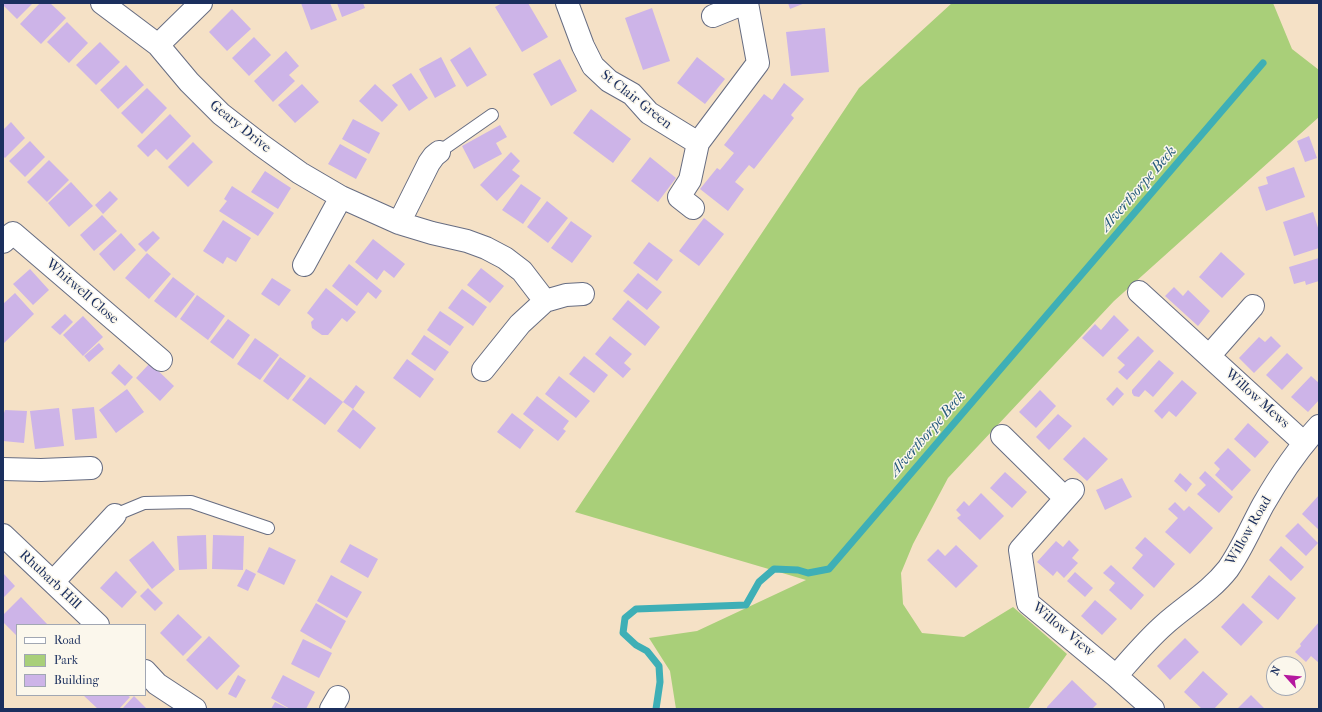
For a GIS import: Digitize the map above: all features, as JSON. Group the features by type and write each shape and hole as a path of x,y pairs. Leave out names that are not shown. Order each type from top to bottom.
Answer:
{"street":[{"name":"Geary Drive","path":"102,3 158,46 189,82 221,114 300,173 341,197 399,223 432,233 467,241 486,248 505,258 522,271 545,301"},
{"path":"158,46 201,3"},
{"name":"St Clair Green","path":"567,3 583,46 593,66 609,81 632,94 649,113 698,143"},
{"path":"694,208 680,197 690,180 698,143 758,63 746,3 713,16"},
{"path":"399,223 429,163 439,152"},
{"path":"304,265 341,197"},
{"name":"Whitwell Close","path":"3,242 13,233 161,360"},
{"name":"Willow Mews","path":"1138,292 1304,442"},
{"path":"483,370 520,324 545,301 566,295 583,294"},
{"path":"1209,356 1253,306"},
{"name":"Willow Road","path":"1116,676 1164,624 1200,598 1227,569 1248,538 1263,506 1284,471 1304,442 1319,426"},
{"name":"Willow View","path":"1002,436 1069,494 1020,550 1028,603 1116,676 1153,709"},
{"path":"3,469 41,470 91,468"},
{"path":"53,582 115,515"},
{"name":"Rhubarb Hill","path":"3,535 97,624"},
{"path":"146,673 157,684 195,709"}],"lane":[{"path":"439,152 492,115"},
{"path":"115,515 144,503 191,502 268,528"}],"green space":[{"path":"952,3 1273,3 1292,49 1319,70 1319,117 1114,301 948,478 913,544 901,573 903,604 922,633 964,637 1013,607 1067,654 1028,709 676,709 670,671 649,638 697,631 806,580 575,512 859,88"}],"building":[{"path":"3,3 33,3 17,19 3,5"},
{"path":"40,3 50,3 66,18 41,44 20,24"},
{"path":"301,3 330,3 337,20 311,30"},
{"path":"337,3 363,3 365,8 342,17"},
{"path":"502,3 528,3 548,37 522,52 495,7"},
{"path":"788,3 805,3 790,9"},
{"path":"652,8 670,61 643,70 625,18"},
{"path":"232,9 251,29 227,51 209,32"},
{"path":"67,22 88,43 69,63 47,42"},
{"path":"825,28 829,72 791,76 786,32"},
{"path":"254,37 271,55 249,76 232,58"},
{"path":"100,42 120,62 96,85 76,65"},
{"path":"470,47 487,75 467,87 450,60"},
{"path":"286,51 299,66 289,75 295,81 273,102 254,81"},
{"path":"441,57 456,86 435,98 419,69"},
{"path":"697,57 725,79 705,104 677,83"},
{"path":"560,59 577,91 551,106 533,74"},
{"path":"126,65 144,85 118,109 100,90"},
{"path":"411,73 428,98 409,111 392,85"},
{"path":"784,83 804,99 791,115 794,118 754,169 749,165 735,182 744,189 728,211 700,189 717,168 720,170 734,153 724,145 764,94 772,100"},
{"path":"302,84 319,102 295,123 278,105"},
{"path":"375,84 398,105 382,122 359,101"},
{"path":"147,88 167,108 142,134 121,113"},
{"path":"591,109 631,139 613,163 573,133"},
{"path":"170,114 191,136 167,160 156,149 148,157 137,146"},
{"path":"353,119 380,133 369,154 342,139"},
{"path":"11,122 25,138 5,158 3,156 3,130"},
{"path":"500,125 507,137 496,143 502,154 474,169 462,146"},
{"path":"1309,136 1317,158 1305,162 1297,141"},
{"path":"30,141 45,157 25,177 9,161"},
{"path":"193,142 213,162 188,187 168,167"},
{"path":"340,144 367,159 356,179 328,164"},
{"path":"511,152 520,161 512,170 520,176 497,201 480,185"},
{"path":"650,157 676,178 658,202 631,181"},
{"path":"49,160 69,180 47,202 27,182"},
{"path":"1294,167 1305,197 1266,211 1258,187 1268,184 1266,177"},
{"path":"265,171 291,188 278,209 251,192"},
{"path":"71,182 93,206 69,227 48,203"},
{"path":"521,184 541,198 523,224 502,210"},
{"path":"232,186 274,213 258,236 219,211 227,201 224,199"},
{"path":"110,191 118,199 103,214 95,205"},
{"path":"547,201 568,218 548,243 527,227"},
{"path":"1313,212 1319,231 1319,248 1294,256 1283,222"},
{"path":"102,215 117,231 94,251 80,235"},
{"path":"704,218 724,234 699,266 679,251"},
{"path":"223,220 251,238 236,262 227,257 223,264 203,251"},
{"path":"571,221 592,236 572,263 551,248"},
{"path":"153,231 160,238 146,252 138,244"},
{"path":"121,233 136,250 114,271 99,254"},
{"path":"373,239 405,264 394,278 384,270 377,280 355,262"},
{"path":"649,242 673,260 657,281 633,263"},
{"path":"1221,252 1245,274 1222,298 1199,277"},
{"path":"147,253 171,274 149,299 125,278"},
{"path":"1319,258 1319,281 1306,285 1305,281 1294,284 1289,267"},
{"path":"349,264 382,291 376,299 368,292 357,306 332,286"},
{"path":"481,268 504,286 490,303 467,285"},
{"path":"30,269 49,290 33,305 13,284"},
{"path":"638,273 662,292 647,310 623,291"},
{"path":"173,277 195,294 176,318 154,301"},
{"path":"272,278 291,290 279,306 261,294"},
{"path":"1174,287 1183,296 1188,290 1210,311 1198,326 1165,296"},
{"path":"326,288 356,312 347,322 342,318 328,335 322,335 312,328 311,322 314,319 307,313"},
{"path":"462,289 487,307 473,326 448,308"},
{"path":"15,293 34,314 3,344 3,304"},
{"path":"197,295 225,316 208,340 180,319"},
{"path":"628,300 660,327 645,346 612,319"},
{"path":"440,311 464,327 450,346 427,330"},
{"path":"65,314 73,322 60,335 51,327"},
{"path":"1114,315 1129,330 1103,357 1082,338 1095,324 1101,330"},
{"path":"83,316 103,337 83,356 63,335"},
{"path":"228,319 250,335 233,359 210,342"},
{"path":"424,335 449,352 435,371 411,354"},
{"path":"610,336 632,354 624,363 631,369 623,378 595,354"},
{"path":"1138,336 1154,351 1127,380 1118,372 1125,365 1117,358"},
{"path":"1271,336 1281,346 1254,373 1239,358 1259,337 1265,342"},
{"path":"255,338 279,355 260,380 237,364"},
{"path":"99,343 104,349 89,362 84,356"},
{"path":"1287,353 1303,368 1282,390 1266,375"},
{"path":"584,356 608,375 594,393 569,374"},
{"path":"280,357 306,376 288,400 263,381"},
{"path":"407,359 434,379 420,398 393,378"},
{"path":"1159,360 1174,373 1153,397 1145,390 1139,397 1134,396 1132,390"},
{"path":"150,363 174,386 160,401 136,378"},
{"path":"119,364 133,377 125,386 111,373"},
{"path":"559,376 590,401 576,418 545,394"},
{"path":"1311,376 1319,383 1319,400 1308,412 1291,397"},
{"path":"310,377 343,402 325,425 292,400"},
{"path":"1182,380 1197,393 1176,417 1169,411 1162,419 1154,411"},
{"path":"356,385 365,392 353,409 343,402"},
{"path":"1117,387 1124,394 1113,406 1106,399"},
{"path":"127,389 144,412 116,433 99,410"},
{"path":"1040,390 1056,406 1036,428 1019,412"},
{"path":"537,396 569,421 563,429 566,431 558,441 523,414"},
{"path":"94,407 97,438 75,440 72,409"},
{"path":"59,408 64,446 35,449 30,411"},
{"path":"353,409 376,428 360,449 337,431"},
{"path":"5,410 27,411 24,443 3,441 3,413"},
{"path":"512,413 534,430 520,449 497,432"},
{"path":"1058,414 1072,426 1049,450 1036,437"},
{"path":"1248,423 1269,442 1255,458 1234,439"},
{"path":"1084,437 1108,459 1087,481 1063,459"},
{"path":"1228,448 1251,470 1232,491 1215,475 1220,469 1214,463"},
{"path":"1205,471 1233,497 1219,513 1197,494 1206,485 1199,478"},
{"path":"1005,472 1027,492 1012,508 990,488"},
{"path":"1180,473 1192,484 1186,492 1174,481"},
{"path":"1122,478 1132,497 1105,510 1096,490"},
{"path":"981,493 1004,516 980,540 957,518 961,515 956,510 964,501 969,506"},
{"path":"1319,495 1319,530 1302,514"},
{"path":"1175,502 1184,511 1189,506 1213,528 1190,554 1165,532 1178,518 1168,509"},
{"path":"1298,523 1318,543 1306,556 1285,536"},
{"path":"206,535 207,569 179,570 177,536"},
{"path":"213,535 244,536 243,570 212,569"},
{"path":"1145,537 1175,564 1154,588 1132,568 1143,555 1135,548"},
{"path":"1069,540 1079,550 1072,558 1078,563 1064,578 1057,571 1053,576 1037,562 1056,541 1063,547"},
{"path":"153,541 175,570 152,589 129,560"},
{"path":"350,544 378,559 368,578 340,562"},
{"path":"956,545 978,566 956,588 927,560 938,549 945,556"},
{"path":"1281,546 1304,567 1291,581 1269,560"},
{"path":"269,547 296,560 284,585 257,572"},
{"path":"1111,565 1144,595 1131,610 1109,590 1115,583 1103,573"},
{"path":"246,569 256,574 248,591 237,586"},
{"path":"116,571 137,592 122,608 100,588"},
{"path":"1075,572 1093,588 1085,597 1067,581"},
{"path":"3,573 15,586 3,598"},
{"path":"331,575 362,592 347,618 317,601"},
{"path":"1269,575 1296,598 1278,620 1251,597"},
{"path":"148,588 163,603 155,611 140,596"},
{"path":"21,597 47,624 16,624 16,635 3,622 3,615"},
{"path":"1095,600 1117,619 1102,635 1081,616"},
{"path":"316,603 346,621 331,649 300,631"},
{"path":"1243,603 1263,622 1241,646 1221,627"},
{"path":"178,614 202,637 183,656 160,633"},
{"path":"1319,622 1319,663 1311,656 1306,662 1306,656 1299,656 1295,652 1301,646 1300,644"},
{"path":"209,636 240,666 217,690 186,660"},
{"path":"1185,638 1199,652 1170,680 1157,666"},
{"path":"303,639 332,653 319,678 291,664"},
{"path":"1203,671 1228,694 1214,709 1202,709 1184,692"},
{"path":"238,675 246,680 236,698 228,694"},
{"path":"283,675 315,692 306,709 290,709 271,698"},
{"path":"1072,680 1097,704 1092,709 1047,709 1047,707"},
{"path":"1251,695 1265,709 1237,709"},
{"path":"84,696 130,697 119,709 98,709"},
{"path":"134,696 147,709 122,709"},
{"path":"275,702 289,709 271,709"}],"waterway":[{"name":"Alverthorpe Beck","path":"656,709 660,682 659,666 647,651 636,645 623,633 625,618 636,609 746,605 759,582 774,569 798,570 808,573 829,569 1263,63"}]}
